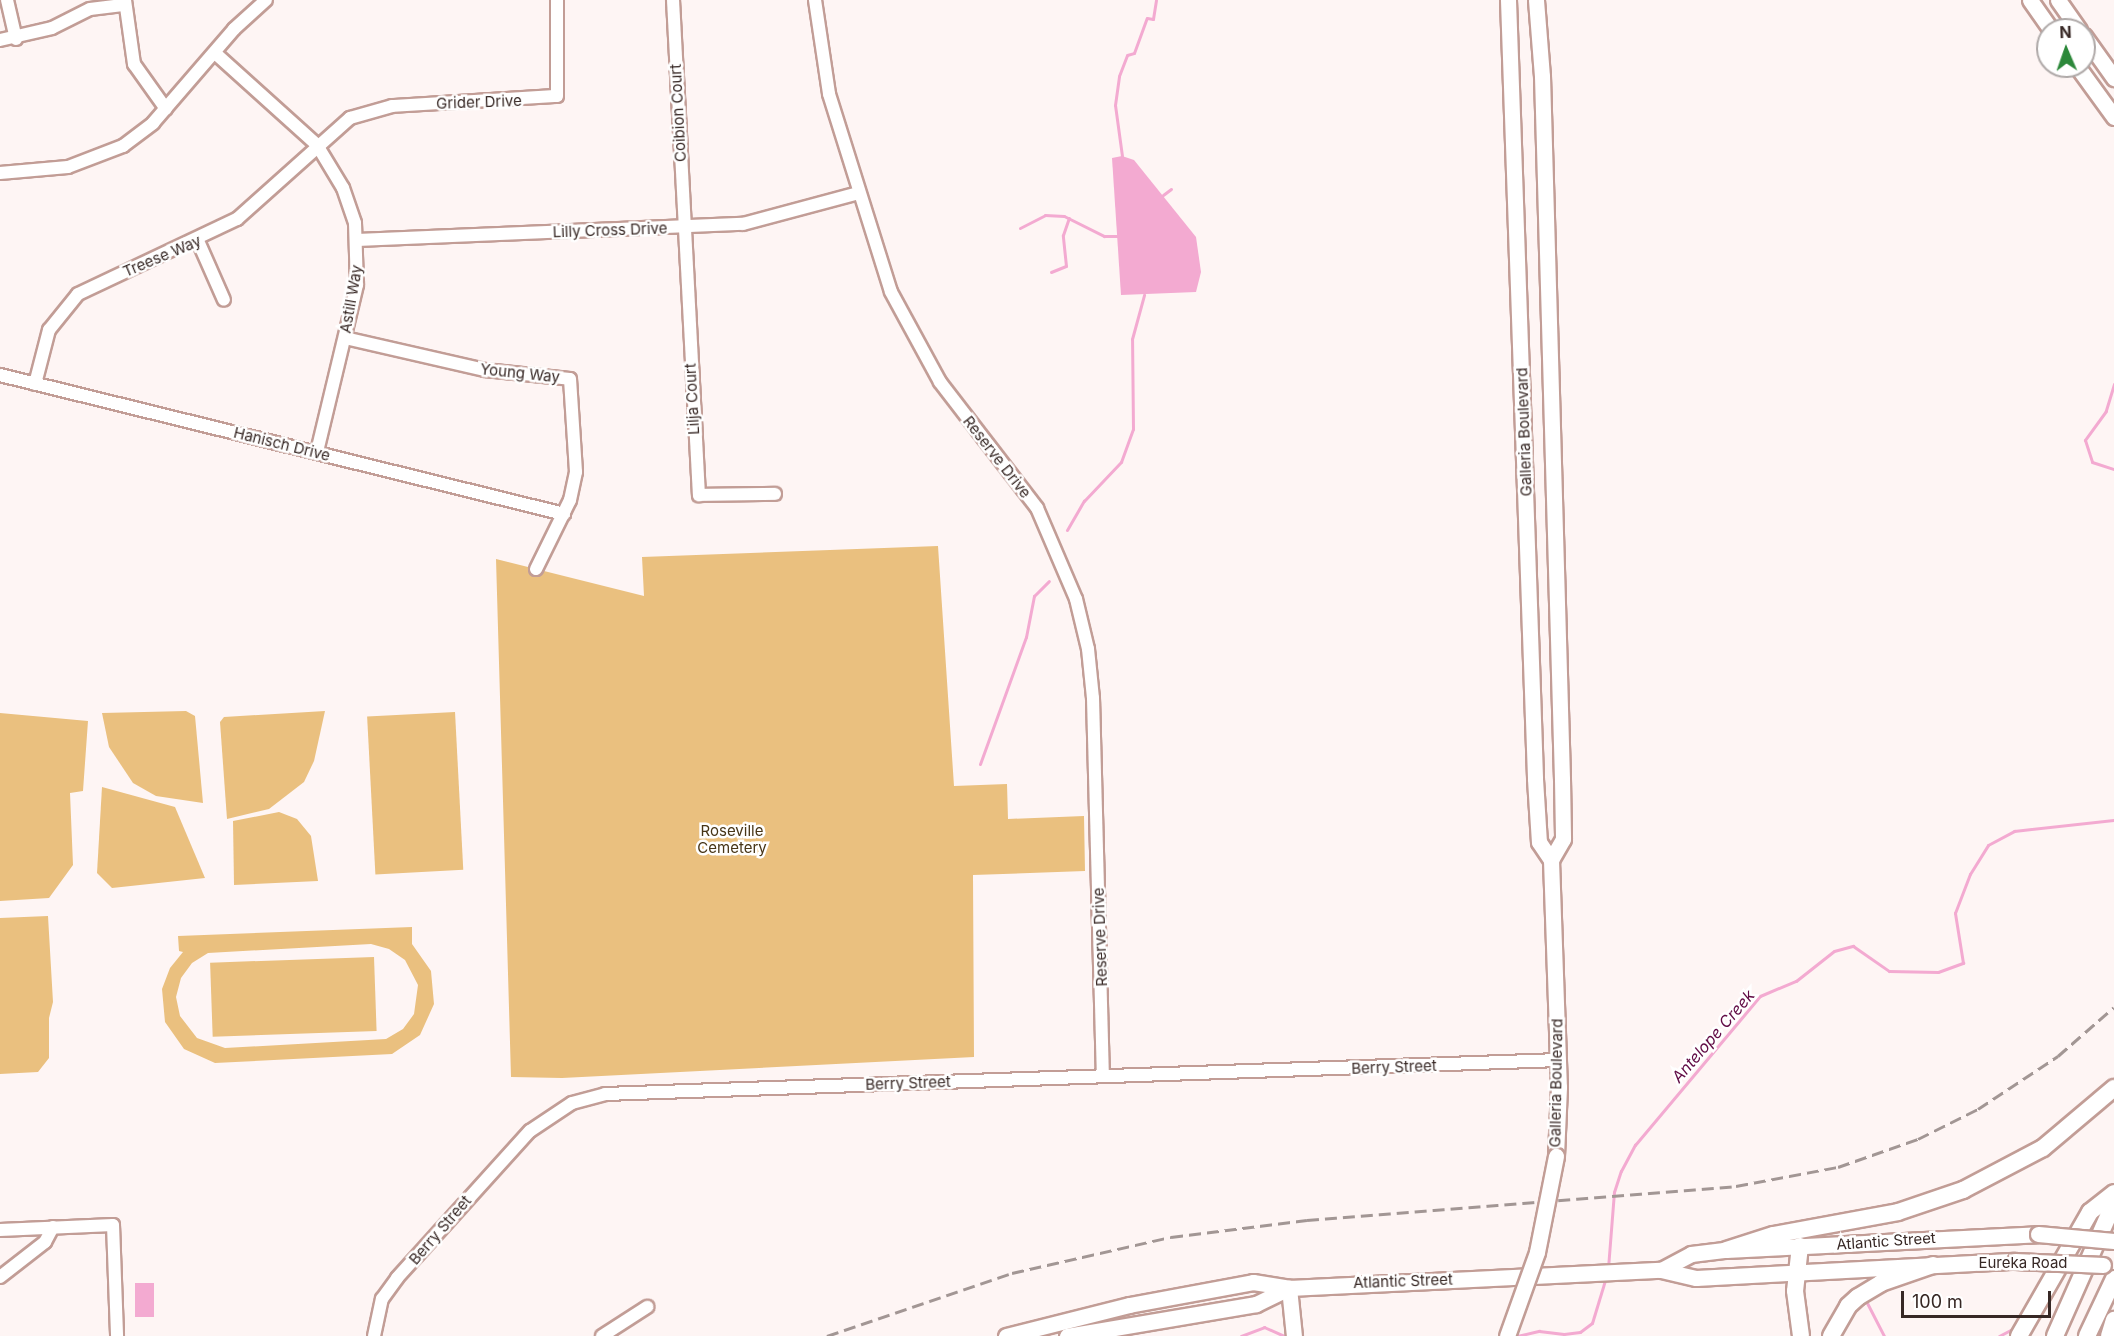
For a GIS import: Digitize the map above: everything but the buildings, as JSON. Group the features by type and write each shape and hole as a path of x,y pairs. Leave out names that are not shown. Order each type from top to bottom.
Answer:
{"highway":[{"path":"1726,1250 1773,1234 1898,1212 1963,1190 2043,1148 2114,1088"},
{"path":"2019,1336 2090,1212 2114,1193"},
{"path":"2055,1336 2114,1203"},
{"path":"1800,1246 1797,1272 1801,1336"},
{"path":"1831,1336 1848,1306 1858,1297 1881,1283 1933,1265"},
{"path":"2087,1336 2114,1279"},
{"path":"2109,1336 2114,1320"}],"main road":[{"name":"Galleria Boulevard","path":"1508,0 1535,779 1539,842 1551,860 1559,1060 1556,1155 1537,1252 1508,1336"},
{"name":"Galleria Boulevard","path":"1536,0 1542,76 1562,779 1563,839 1551,860"},
{"path":"2030,0 2043,18"},
{"path":"2058,0 2071,18"},
{"path":"2096,53 2114,78"},
{"path":"2086,78 2112,114"},
{"name":"Atlantic Street","path":"1661,1270 1691,1254 1726,1250 2038,1234 2114,1241"},
{"name":"Eureka Road","path":"1933,1265 2015,1261 2114,1267"},
{"name":"Atlantic Street","path":"1005,1336 1128,1305 1253,1282 1289,1288 1639,1270 1661,1270 1696,1278 1933,1265"},
{"path":"1289,1288 1294,1330"},
{"name":"Atlantic Street","path":"1067,1336 1256,1304 1289,1288"},
{"path":"1033,1336 1051,1324"}],"street":[{"path":"8,0 16,39"},
{"path":"0,173 49,171 105,155 138,135 166,109 266,0"},
{"name":"Grider Drive","path":"317,145 350,117 376,108 557,96 557,0"},
{"name":"Coibion Court","path":"673,0 684,227"},
{"name":"Reserve Drive","path":"815,0 826,79 885,276 905,323 957,407 1028,494 1059,552 1076,599 1088,649 1093,698 1103,1076"},
{"path":"0,40 16,39 52,28 90,9 125,3 134,64 149,89 166,109"},
{"name":"Astill Way","path":"215,53 317,145 343,188 357,240 357,285 317,452"},
{"name":"Treese Way","path":"35,384 49,330 78,294 198,241 256,205 317,145"},
{"name":"Lilly Cross Drive","path":"357,240 760,222 859,193"},
{"name":"Lilja Court","path":"684,227 699,495 775,494"},
{"path":"198,241 224,300"},
{"name":"Young Way","path":"345,338 485,370 570,379 576,472 564,514 536,569"},
{"name":"Hanisch Drive","path":"0,375 564,514"},
{"name":"Berry Street","path":"374,1336 382,1299 397,1278 530,1131 572,1103 629,1092 1559,1060"},
{"path":"0,1230 113,1225 117,1336"},
{"path":"0,1277 45,1242 53,1227"},
{"path":"602,1336 647,1307"}],"green space":[{"name":"Roseville Cemetery","path":"938,546 954,786 1007,784 1008,819 1084,816 1085,871 973,875 974,1057 562,1078 511,1077 496,559 644,596 642,557"},
{"path":"186,711 195,716 203,803 156,796 133,783 109,747 102,713"},
{"path":"325,711 314,761 304,782 269,809 227,819 220,722 224,717"},
{"path":"455,712 463,870 375,874 367,717"},
{"path":"0,713 88,721 83,791 70,793 73,865 49,898 0,901"},
{"path":"102,787 175,807 205,878 112,888 97,873"},
{"path":"279,812 297,819 311,836 318,881 234,885 233,821"},
{"path":"48,916 53,1002 49,1018 49,1058 38,1072 0,1074 0,918"},
{"path":"412,927 412,944 431,971 434,1004 420,1035 392,1054 215,1063 184,1049 165,1022 162,989 170,968 183,952 179,951 178,936","holes":["371,944 389,949 405,960 418,985 414,1014 403,1029 386,1039 225,1048 197,1038 180,1016 176,997 181,978 192,963 208,953"]},
{"path":"374,957 377,1031 213,1037 210,963"}],"shaded area":[{"path":"1122,156 1134,160 1196,237 1201,272 1196,292 1121,295 1112,158"},
{"path":"135,1283 154,1283 154,1317 135,1317"}],"waterway":[{"path":"1122,156 1115,105 1119,76 1127,55 1134,53 1147,18 1153,19 1156,0"},
{"path":"1163,195 1171,189"},
{"path":"1020,228 1045,215 1064,216 1104,236 1117,236"},
{"path":"1051,272 1066,266 1063,235 1069,218"},
{"path":"1067,530 1084,501 1121,462 1133,429 1132,339 1144,295"},
{"name":"Antelope Creek","path":"2114,384 2106,411 2085,440 2092,462 2114,469"},
{"path":"980,764 1026,637 1034,596 1049,581"},
{"name":"Antelope Creek","path":"1608,1268 1614,1192 1621,1171 1635,1145 1760,996 1796,981 1834,951 1853,946 1889,971 1938,972 1963,963 1955,913 1970,874 1988,845 2014,831 2114,820"},
{"name":"Antelope Creek","path":"1517,1336 1539,1331 1564,1334 1580,1332 1592,1323 1606,1277"},
{"path":"1865,1299 1884,1336"},
{"name":"Antelope Creek","path":"1241,1336 1264,1327 1284,1336"},
{"path":"1999,1336 2012,1329"}],"railway":[{"path":"827,1336 1012,1273 1171,1237 1307,1220 1736,1186 1838,1167 1918,1139 1978,1109 2058,1056 2114,1007"}]}
